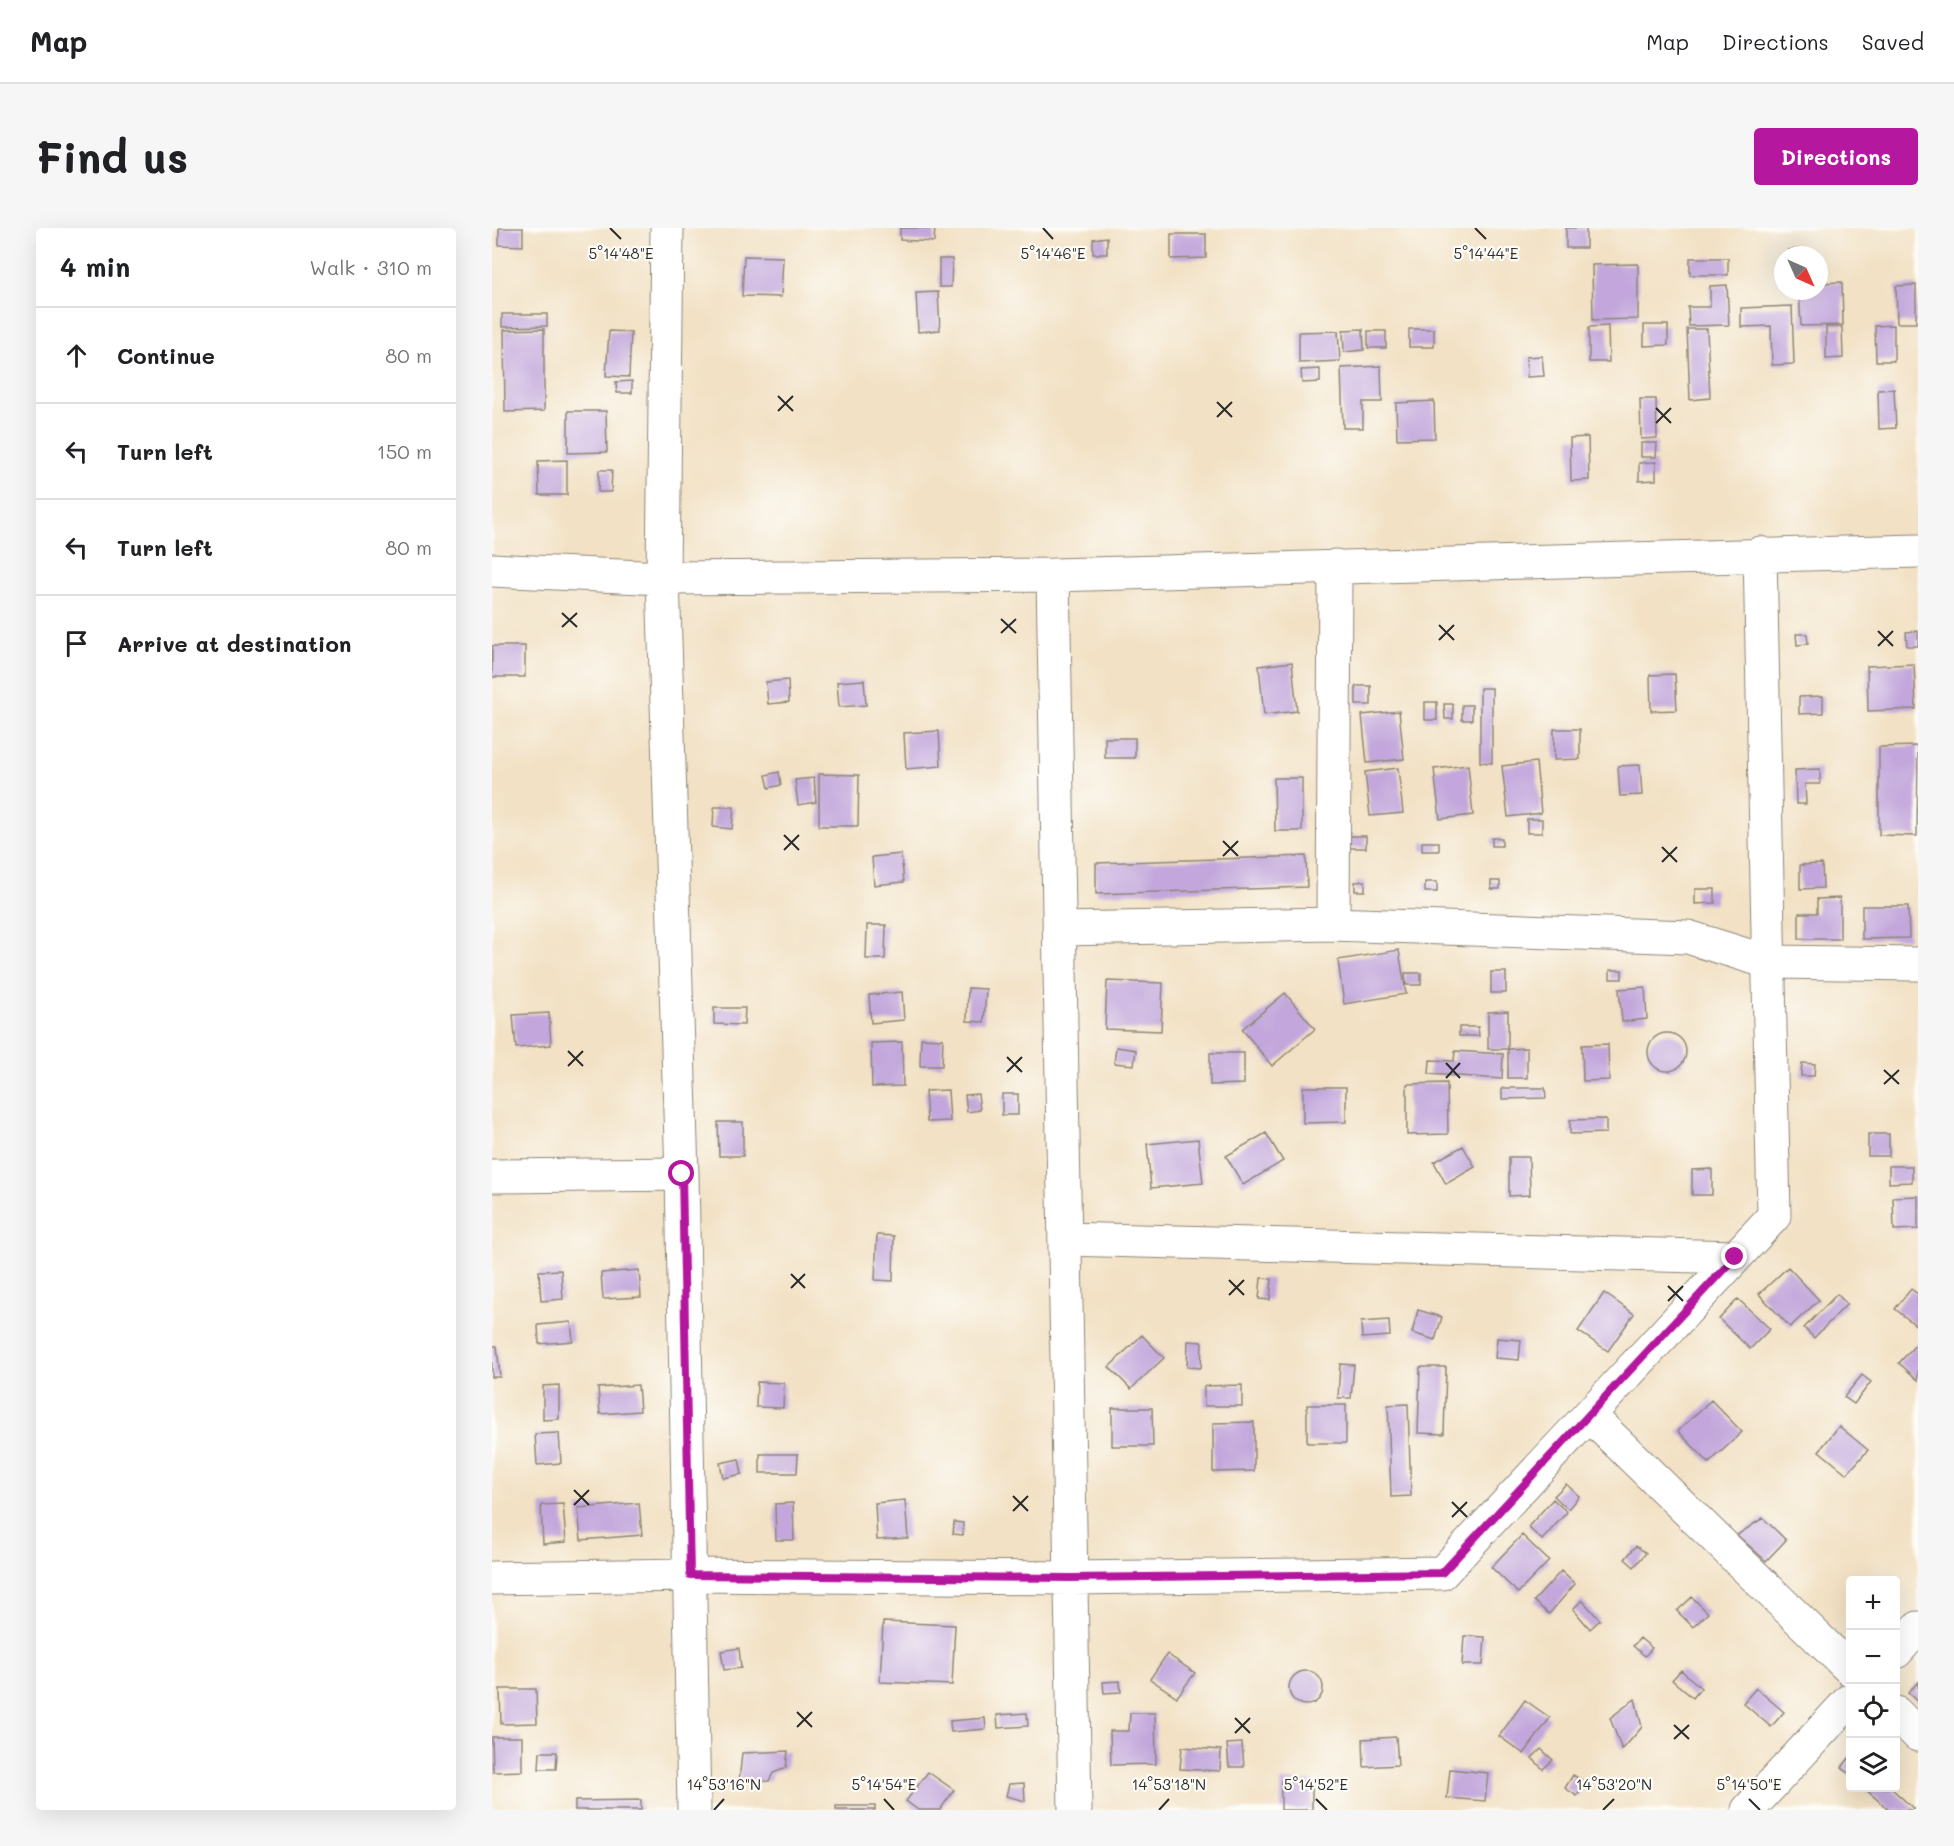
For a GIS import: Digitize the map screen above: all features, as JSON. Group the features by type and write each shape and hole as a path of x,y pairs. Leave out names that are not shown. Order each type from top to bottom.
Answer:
{"street":[{"path":"667,228 663,578 682,1174 694,1810"},
{"path":"492,570 663,578 1053,575 1760,553 1918,551"},
{"path":"492,1578 690,1575 1071,1578 1442,1573 1774,1216 1760,553"},
{"path":"1332,924 1335,566"},
{"path":"1053,575 1076,1810"},
{"path":"1059,929 1332,924 1688,937 1768,962 1918,964"},
{"path":"492,1176 682,1174"},
{"path":"1065,1239 1735,1257"},
{"path":"1589,1415 1846,1664"},
{"path":"1900,1648 1918,1628"},
{"path":"1748,1810 1846,1705"},
{"path":"1900,1717 1918,1735"}],"building":[{"path":"499,228 523,228 523,246 499,245"},
{"path":"900,228 935,228 934,242 900,240"},
{"path":"1566,228 1586,228 1586,248 1566,248"},
{"path":"1171,234 1206,234 1206,258 1171,259"},
{"path":"1107,237 1107,254 1093,254 1093,239"},
{"path":"744,256 783,257 781,297 742,296"},
{"path":"1690,258 1728,258 1728,275 1690,275"},
{"path":"939,259 952,259 951,287 939,287"},
{"path":"1638,264 1638,319 1593,320 1592,265"},
{"path":"1842,282 1843,325 1801,326 1800,300 1828,300 1828,283"},
{"path":"1727,285 1729,325 1689,326 1688,307 1710,307 1710,286"},
{"path":"1916,285 1916,323 1897,323 1896,286"},
{"path":"938,292 940,330 918,332 916,293"},
{"path":"1792,306 1794,364 1772,365 1771,326 1741,327 1741,308"},
{"path":"502,314 547,314 547,326 502,327"},
{"path":"1644,325 1668,325 1668,345 1644,346"},
{"path":"1894,325 1894,361 1876,361 1875,326"},
{"path":"1608,326 1609,362 1589,362 1589,327"},
{"path":"1826,327 1842,327 1843,358 1826,359"},
{"path":"544,329 544,411 505,412 504,330"},
{"path":"1363,329 1364,350 1344,352 1343,330"},
{"path":"1409,329 1434,329 1434,347 1409,347"},
{"path":"1687,329 1707,329 1710,398 1690,400"},
{"path":"609,331 631,332 629,377 606,376"},
{"path":"1338,331 1340,361 1299,363 1299,332"},
{"path":"1368,331 1386,331 1386,348 1368,348"},
{"path":"1542,356 1544,376 1527,377 1526,357"},
{"path":"1381,366 1382,402 1363,402 1363,428 1343,428 1341,368"},
{"path":"1320,369 1320,382 1302,383 1301,370"},
{"path":"632,381 632,393 617,393 616,382"},
{"path":"1894,389 1896,428 1879,429 1878,390"},
{"path":"1640,399 1656,399 1657,438 1641,439"},
{"path":"1434,401 1435,438 1397,439 1396,403"},
{"path":"568,411 606,411 607,452 568,453"},
{"path":"1588,437 1589,480 1571,481 1570,438"},
{"path":"1641,443 1657,443 1656,457 1641,457"},
{"path":"567,460 567,495 539,495 538,461"},
{"path":"1656,462 1656,480 1639,481 1639,463"},
{"path":"599,470 612,470 611,492 598,492"},
{"path":"1918,631 1918,646 1907,646 1906,632"},
{"path":"1796,634 1807,634 1808,644 1797,645"},
{"path":"492,646 525,646 525,677 492,677"},
{"path":"1292,662 1297,711 1264,715 1259,666"},
{"path":"1914,664 1916,709 1868,711 1867,666"},
{"path":"1675,674 1677,710 1651,711 1650,675"},
{"path":"788,680 789,702 768,704 766,682"},
{"path":"864,680 866,705 839,707 837,682"},
{"path":"1356,686 1371,686 1371,705 1356,705"},
{"path":"1480,688 1492,688 1492,763 1480,762"},
{"path":"1823,696 1823,713 1799,714 1799,697"},
{"path":"1425,702 1437,702 1437,720 1425,720"},
{"path":"1444,704 1453,704 1453,719 1445,719"},
{"path":"1462,705 1472,705 1472,720 1462,720"},
{"path":"1399,711 1404,759 1367,763 1362,715"},
{"path":"1554,729 1580,729 1580,759 1554,760"},
{"path":"939,731 941,766 906,769 904,733"},
{"path":"1105,738 1135,738 1135,758 1105,758"},
{"path":"1918,746 1917,836 1879,835 1879,747"},
{"path":"1536,762 1541,813 1508,817 1502,766"},
{"path":"1468,765 1473,815 1440,819 1434,769"},
{"path":"1640,765 1642,795 1620,796 1618,766"},
{"path":"1398,768 1403,813 1370,816 1365,772"},
{"path":"1820,769 1820,784 1805,784 1806,804 1796,804 1795,770"},
{"path":"779,772 781,785 769,788 766,775"},
{"path":"819,774 859,775 858,826 819,826"},
{"path":"814,778 816,802 798,805 795,780"},
{"path":"1274,778 1302,778 1302,831 1275,831"},
{"path":"714,807 734,807 732,829 713,827"},
{"path":"1527,819 1542,819 1542,833 1527,833"},
{"path":"1349,836 1366,836 1366,848 1349,848"},
{"path":"1492,838 1502,838 1502,846 1492,846"},
{"path":"1422,842 1439,842 1439,851 1422,851"},
{"path":"901,854 904,882 874,885 872,857"},
{"path":"1306,856 1307,887 1096,894 1096,863"},
{"path":"1822,864 1823,888 1800,889 1800,865"},
{"path":"1365,881 1365,891 1355,891 1355,882"},
{"path":"1491,881 1500,881 1500,889 1491,889"},
{"path":"1425,882 1437,882 1437,892 1425,892"},
{"path":"1695,889 1715,889 1715,903 1695,904"},
{"path":"1840,898 1840,939 1799,939 1799,913 1817,913 1817,899"},
{"path":"1862,906 1908,906 1909,938 1862,939"},
{"path":"867,925 886,925 885,959 866,959"},
{"path":"1399,950 1406,994 1344,1004 1338,960"},
{"path":"1610,970 1622,970 1622,979 1610,979"},
{"path":"1491,972 1506,972 1506,993 1491,993"},
{"path":"1405,973 1421,973 1421,985 1406,985"},
{"path":"1107,981 1163,983 1161,1031 1105,1029"},
{"path":"1645,987 1647,1019 1622,1022 1619,989"},
{"path":"968,988 986,989 984,1022 967,1021"},
{"path":"902,992 904,1020 871,1023 869,995"},
{"path":"1285,993 1315,1029 1272,1066 1242,1029"},
{"path":"714,1008 745,1008 744,1025 714,1024"},
{"path":"1508,1011 1508,1049 1488,1049 1488,1012"},
{"path":"549,1013 551,1045 516,1048 513,1015"},
{"path":"1459,1027 1478,1027 1479,1036 1459,1036"},
{"path":"1667,1033 1681,1038 1686,1052 1681,1066 1667,1071 1653,1066 1648,1052 1653,1038"},
{"path":"921,1038 943,1039 942,1066 920,1066"},
{"path":"902,1042 903,1086 872,1087 871,1043"},
{"path":"1608,1044 1609,1080 1583,1081 1582,1045"},
{"path":"1116,1047 1136,1050 1134,1065 1114,1063"},
{"path":"1527,1048 1527,1078 1508,1078 1508,1049"},
{"path":"1455,1051 1503,1054 1502,1079 1429,1074 1430,1060 1454,1061"},
{"path":"1210,1053 1244,1053 1244,1084 1210,1085"},
{"path":"1802,1063 1815,1064 1814,1076 1801,1076"},
{"path":"1447,1083 1448,1134 1407,1135 1407,1084"},
{"path":"1303,1087 1346,1087 1346,1122 1303,1123"},
{"path":"1502,1088 1545,1088 1546,1098 1502,1099"},
{"path":"948,1090 950,1121 927,1122 925,1091"},
{"path":"978,1094 980,1110 967,1112 965,1095"},
{"path":"1002,1094 1018,1094 1018,1115 1002,1115"},
{"path":"1606,1119 1606,1133 1570,1134 1570,1120"},
{"path":"718,1122 743,1122 743,1156 719,1156"},
{"path":"1266,1133 1283,1161 1243,1185 1226,1156"},
{"path":"1868,1134 1889,1134 1889,1156 1868,1156"},
{"path":"1198,1139 1203,1183 1151,1188 1147,1144"},
{"path":"1463,1146 1475,1167 1446,1184 1434,1162"},
{"path":"1509,1157 1529,1157 1530,1195 1509,1196"},
{"path":"1889,1166 1912,1166 1912,1182 1889,1183"},
{"path":"1712,1169 1712,1195 1692,1195 1692,1170"},
{"path":"1918,1196 1918,1229 1894,1230 1893,1197"},
{"path":"877,1235 894,1236 893,1281 875,1280"},
{"path":"1788,1267 1819,1300 1790,1327 1759,1294"},
{"path":"561,1270 563,1299 541,1301 539,1271"},
{"path":"639,1270 641,1297 603,1299 601,1273"},
{"path":"1261,1278 1272,1279 1270,1300 1259,1299"},
{"path":"1911,1289 1918,1294 1918,1327 1895,1309"},
{"path":"1604,1293 1634,1314 1608,1351 1578,1331"},
{"path":"1837,1294 1847,1304 1814,1338 1804,1328"},
{"path":"1738,1299 1770,1329 1750,1349 1719,1319"},
{"path":"1418,1310 1442,1317 1435,1340 1412,1333"},
{"path":"1389,1320 1390,1336 1362,1338 1361,1322"},
{"path":"571,1322 573,1341 539,1344 538,1325"},
{"path":"1142,1335 1164,1358 1131,1389 1109,1367"},
{"path":"1497,1338 1521,1340 1519,1360 1495,1358"},
{"path":"1188,1341 1202,1342 1201,1368 1187,1367"},
{"path":"1918,1342 1918,1380 1899,1363"},
{"path":"492,1346 497,1346 500,1377 492,1377"},
{"path":"1340,1364 1354,1365 1351,1398 1338,1398"},
{"path":"1420,1367 1446,1367 1444,1434 1418,1433"},
{"path":"1862,1375 1871,1382 1854,1404 1844,1397"},
{"path":"757,1382 784,1383 783,1408 756,1407"},
{"path":"559,1385 559,1419 543,1420 543,1386"},
{"path":"638,1385 640,1411 600,1414 598,1388"},
{"path":"1242,1385 1242,1406 1204,1406 1204,1386"},
{"path":"1711,1400 1742,1432 1709,1463 1678,1431"},
{"path":"1408,1404 1411,1496 1391,1497 1388,1405"},
{"path":"1307,1405 1346,1405 1346,1443 1307,1443"},
{"path":"1112,1408 1152,1408 1153,1446 1112,1446"},
{"path":"1254,1422 1254,1471 1213,1472 1213,1423"},
{"path":"1839,1426 1868,1450 1847,1474 1819,1451"},
{"path":"559,1433 561,1463 537,1465 535,1434"},
{"path":"760,1454 798,1454 797,1473 760,1473"},
{"path":"739,1459 742,1474 723,1478 720,1463"},
{"path":"1566,1484 1579,1496 1568,1509 1554,1496"},
{"path":"1553,1499 1567,1512 1542,1540 1528,1527"},
{"path":"905,1500 908,1538 877,1540 875,1503"},
{"path":"639,1503 642,1535 581,1540 578,1508"},
{"path":"793,1503 794,1540 776,1540 775,1504"},
{"path":"563,1504 566,1542 543,1544 541,1505"},
{"path":"1763,1518 1786,1540 1766,1561 1737,1535"},
{"path":"954,1522 963,1523 963,1535 953,1534"},
{"path":"1522,1535 1549,1561 1518,1593 1491,1567"},
{"path":"1636,1546 1646,1553 1634,1567 1625,1559"},
{"path":"1561,1571 1575,1584 1549,1614 1534,1601"},
{"path":"1692,1597 1708,1613 1693,1627 1677,1611"},
{"path":"1582,1600 1600,1620 1590,1629 1573,1609"},
{"path":"883,1622 955,1625 952,1685 880,1682"},
{"path":"1464,1636 1485,1637 1483,1665 1462,1665"},
{"path":"1640,1638 1652,1648 1645,1656 1633,1646"},
{"path":"739,1648 741,1668 724,1670 721,1651"},
{"path":"1167,1654 1195,1673 1177,1697 1150,1679"},
{"path":"1681,1670 1701,1688 1693,1698 1672,1680"},
{"path":"1306,1671 1318,1676 1323,1688 1318,1700 1306,1705 1294,1700 1289,1688 1294,1676"},
{"path":"1120,1681 1121,1692 1104,1693 1103,1682"},
{"path":"1918,1682 1918,1702 1908,1693"},
{"path":"1756,1688 1784,1712 1771,1727 1743,1703"},
{"path":"500,1689 536,1689 537,1723 501,1724"},
{"path":"1635,1699 1642,1727 1622,1750 1610,1718"},
{"path":"1525,1700 1550,1718 1524,1754 1499,1736"},
{"path":"1027,1713 1028,1726 998,1728 997,1715"},
{"path":"1130,1713 1155,1713 1156,1764 1111,1765 1110,1731 1129,1731"},
{"path":"985,1718 986,1729 951,1732 950,1721"},
{"path":"492,1737 522,1737 522,1771 493,1772"},
{"path":"1396,1737 1398,1765 1364,1767 1363,1739"},
{"path":"1242,1743 1244,1767 1229,1767 1227,1744"},
{"path":"1182,1747 1221,1750 1220,1771 1180,1769"},
{"path":"1541,1749 1553,1760 1543,1769 1532,1758"},
{"path":"788,1751 786,1768 773,1773 769,1781 739,1782 742,1753"},
{"path":"540,1752 557,1752 556,1769 539,1769"},
{"path":"1450,1769 1488,1773 1485,1801 1447,1798"},
{"path":"928,1772 954,1790 940,1810 918,1810 906,1801"},
{"path":"1573,1775 1586,1783 1577,1796 1565,1788"},
{"path":"1281,1781 1312,1781 1312,1810 1281,1810"},
{"path":"1024,1783 1025,1801 1006,1796 1009,1784"},
{"path":"1869,1792 1895,1792 1915,1810 1889,1810"},
{"path":"641,1800 641,1810 575,1810 575,1801"},
{"path":"836,1806 875,1806 875,1810 836,1810"}],"route":[{"path":"682,1174 690,1575 1071,1578 1442,1573 1735,1257"}]}
